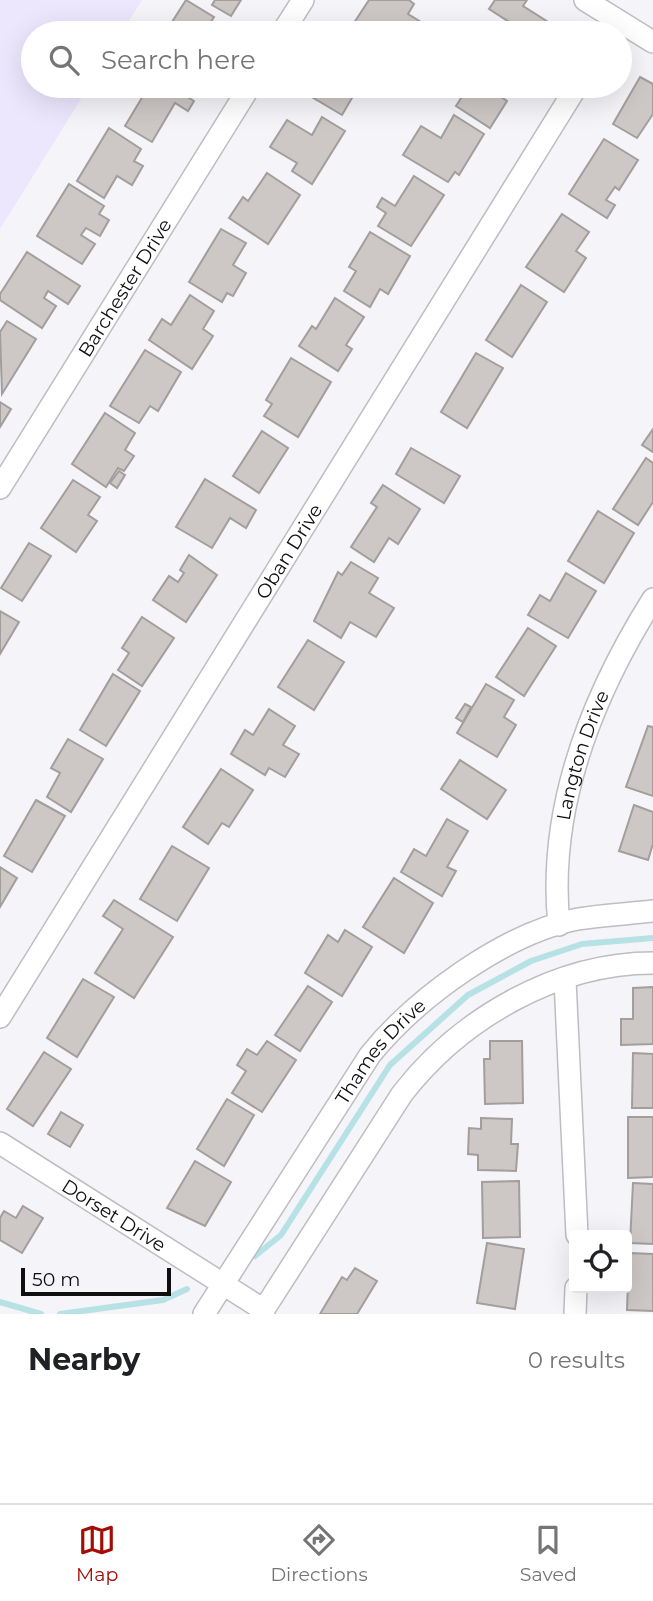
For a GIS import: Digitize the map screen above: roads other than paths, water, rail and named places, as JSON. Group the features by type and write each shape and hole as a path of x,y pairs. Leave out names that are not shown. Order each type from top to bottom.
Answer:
{"street":[{"path":"290,21 303,0"},
{"path":"585,0 607,21"},
{"path":"632,34 653,42"},
{"name":"Barchester Drive","path":"0,488 243,98"},
{"name":"Oban Drive","path":"0,1017 570,98"},
{"name":"Langton Drive","path":"559,925 557,852 579,752 596,704 617,658 653,599"},
{"name":"Thames Drive","path":"204,1314 380,1042 421,1003 466,969 520,940 577,920 653,911"},
{"path":"263,1312 402,1094 425,1064 489,1013 596,969 653,962"},
{"path":"565,980 577,1230"},
{"name":"Dorset Drive","path":"0,1143 263,1312"},
{"path":"575,1314 576,1293"}],"waterway":[{"path":"255,1256 281,1235 390,1065 468,995 531,961 582,944 653,938"},
{"path":"60,1314 163,1300 187,1289"},
{"path":"0,1302 41,1314"}]}
